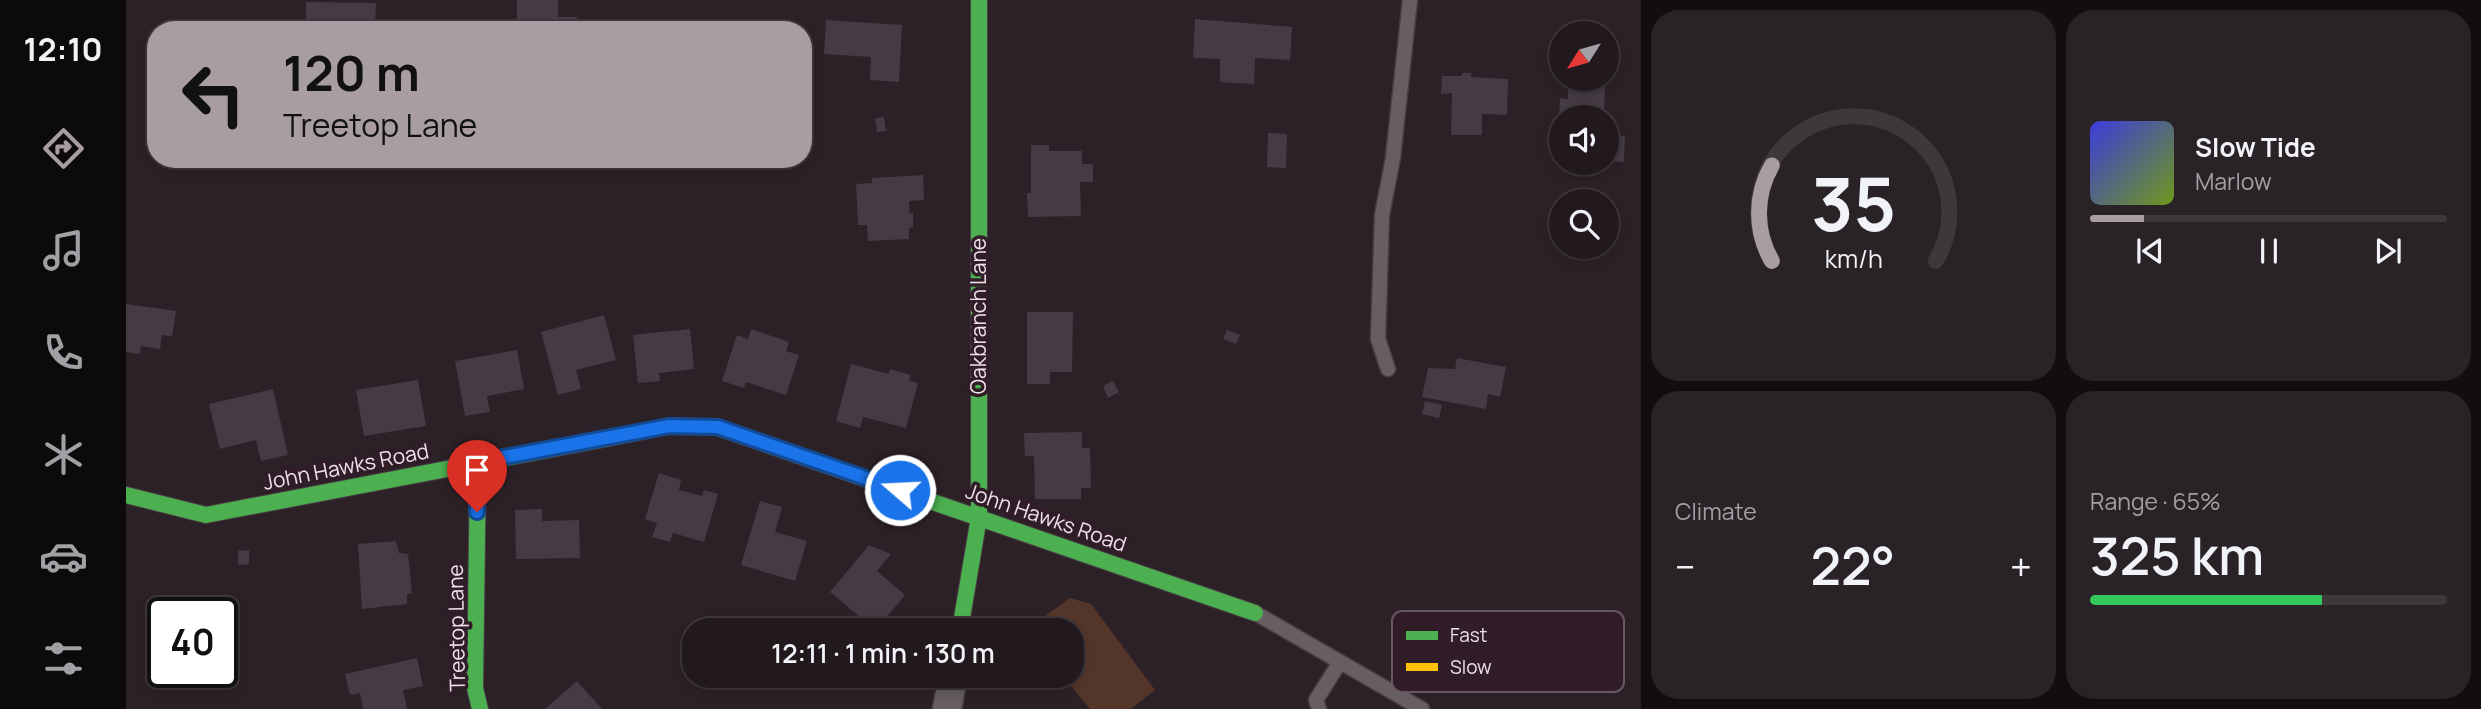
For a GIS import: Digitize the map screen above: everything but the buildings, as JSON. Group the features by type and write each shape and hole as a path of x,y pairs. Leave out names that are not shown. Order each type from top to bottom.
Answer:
{"street":[{"name":"Oakbranch Lane","path":"962,618 978,517 979,0"},
{"name":"John Hawks Road","path":"126,495 206,515 669,426 718,427 1255,613"},
{"name":"Treetop Lane","path":"478,462 475,688 480,709"},
{"path":"947,709 951,688"}],"lane":[{"path":"1388,369 1378,339 1382,215 1395,146 1410,0"},
{"path":"1255,613 1392,692"},
{"path":"1313,706 1340,662"},
{"path":"1392,692 1422,709"}],"shaded area":[{"path":"1070,598 1091,604 1155,690 1131,709 1090,709 1073,688 1084,688 1084,618 1042,618"}],"traffic: fast":[{"path":"962,618 979,517 979,0"},
{"path":"126,495 206,515 604,439"},
{"path":"478,462 475,688 480,709"},
{"path":"898,490 1255,613"}],"traffic: slow":[{"path":"604,439 669,426 717,427 898,490"}],"route":[{"path":"477,512 478,462 669,426 718,427 900,490"}]}
